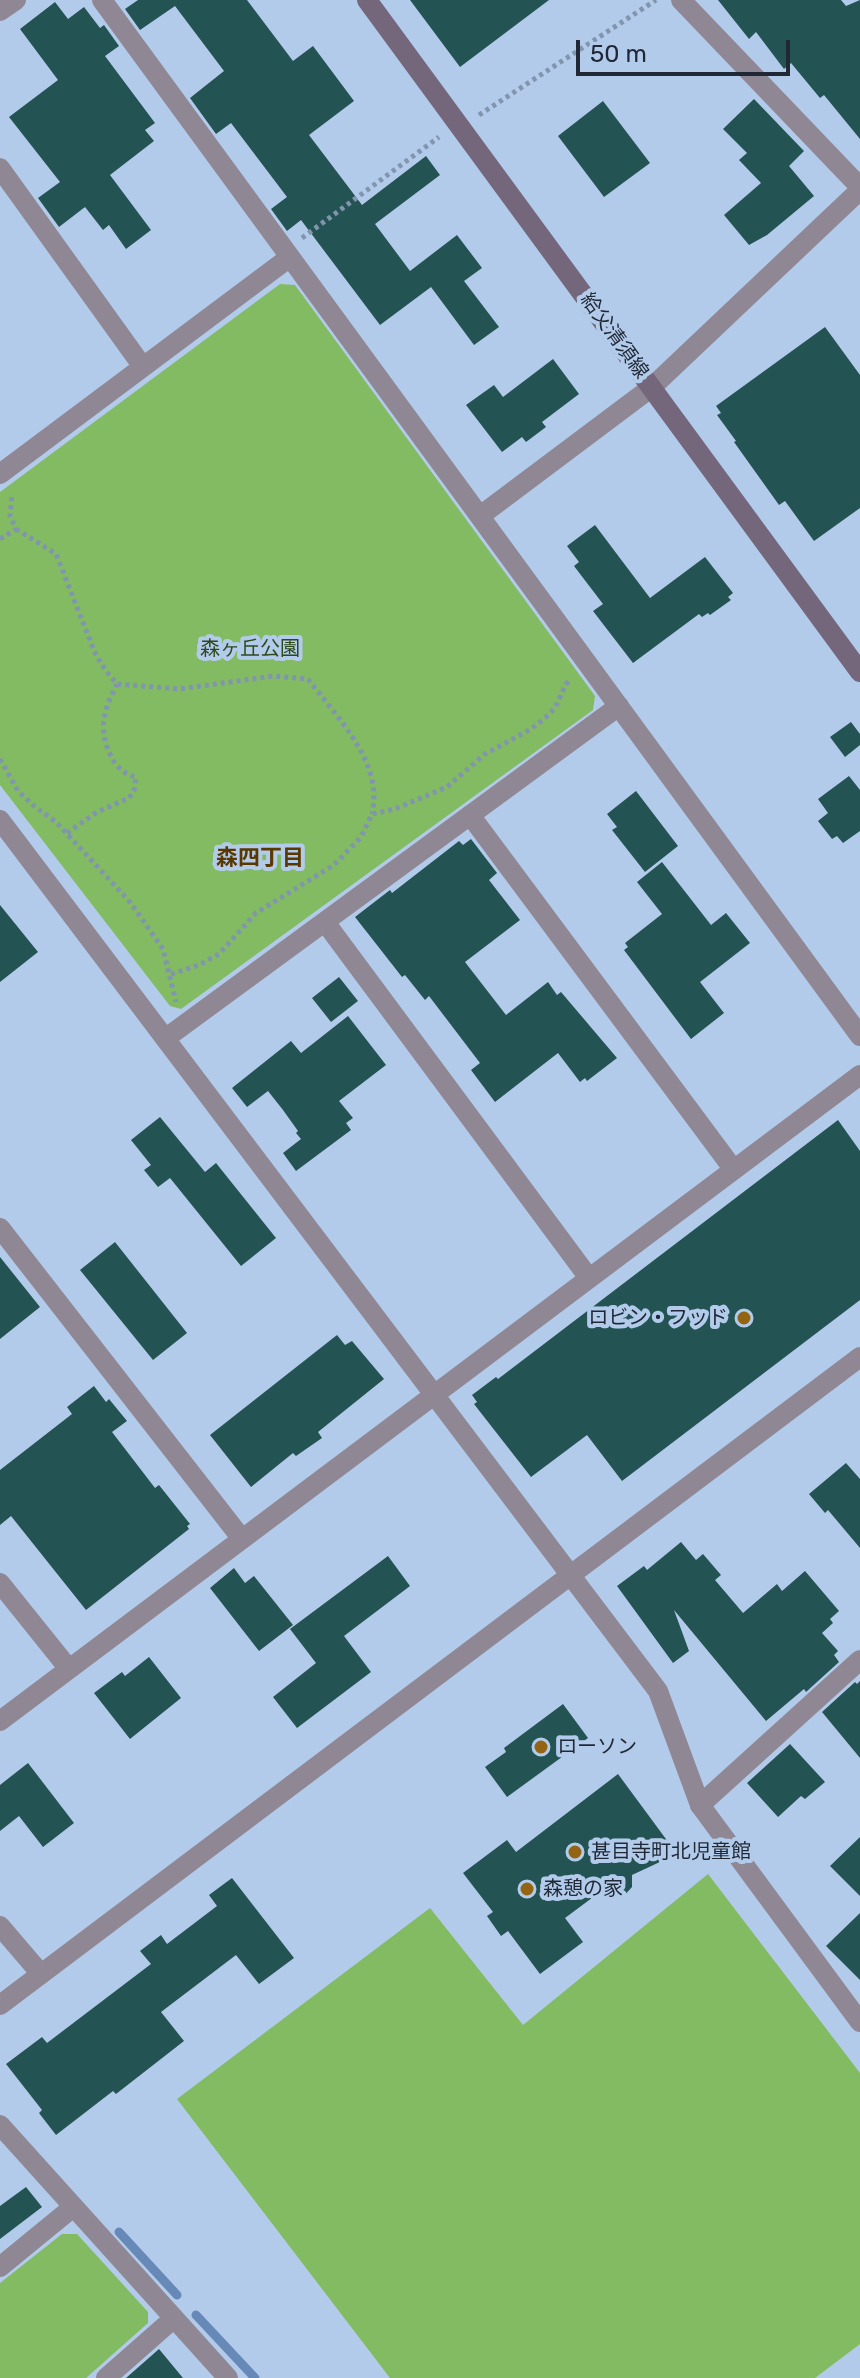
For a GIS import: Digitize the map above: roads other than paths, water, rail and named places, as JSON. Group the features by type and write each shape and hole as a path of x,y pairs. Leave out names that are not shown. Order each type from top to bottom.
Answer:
{"main road":[{"name":"給父清須線","path":"367,0 860,672"}],"street":[{"path":"0,11 16,0"},
{"path":"102,0 860,1036"},
{"path":"480,516 652,387 860,188 681,0"},
{"path":"0,168 143,367"},
{"path":"3,472 288,254"},
{"path":"166,1038 619,706"},
{"path":"470,815 734,1170"},
{"path":"0,820 658,1691 700,1805 860,2022"},
{"path":"325,922 589,1278"},
{"path":"0,1721 860,1075"},
{"path":"0,1228 242,1539"},
{"path":"0,2005 860,1357"},
{"path":"0,1583 69,1669"},
{"path":"700,1805 860,1660"},
{"path":"0,1926 41,1974"},
{"path":"0,2125 228,2378"},
{"path":"0,2267 72,2208"},
{"path":"106,2378 173,2319"}],"waterway":[{"path":"119,2232 177,2295"},
{"path":"196,2315 255,2378"}],"place":[{"name":"ロビン・フッド","path":"744,1318"},
{"name":"ローソン","path":"541,1747"},
{"name":"甚目寺町北児童館","path":"575,1852"},
{"name":"森憩の家","path":"527,1889"}],"district":[{"name":"森四丁目","path":"260,859"}],"park label":[{"name":"森ヶ丘公園","path":"250,649"}]}
